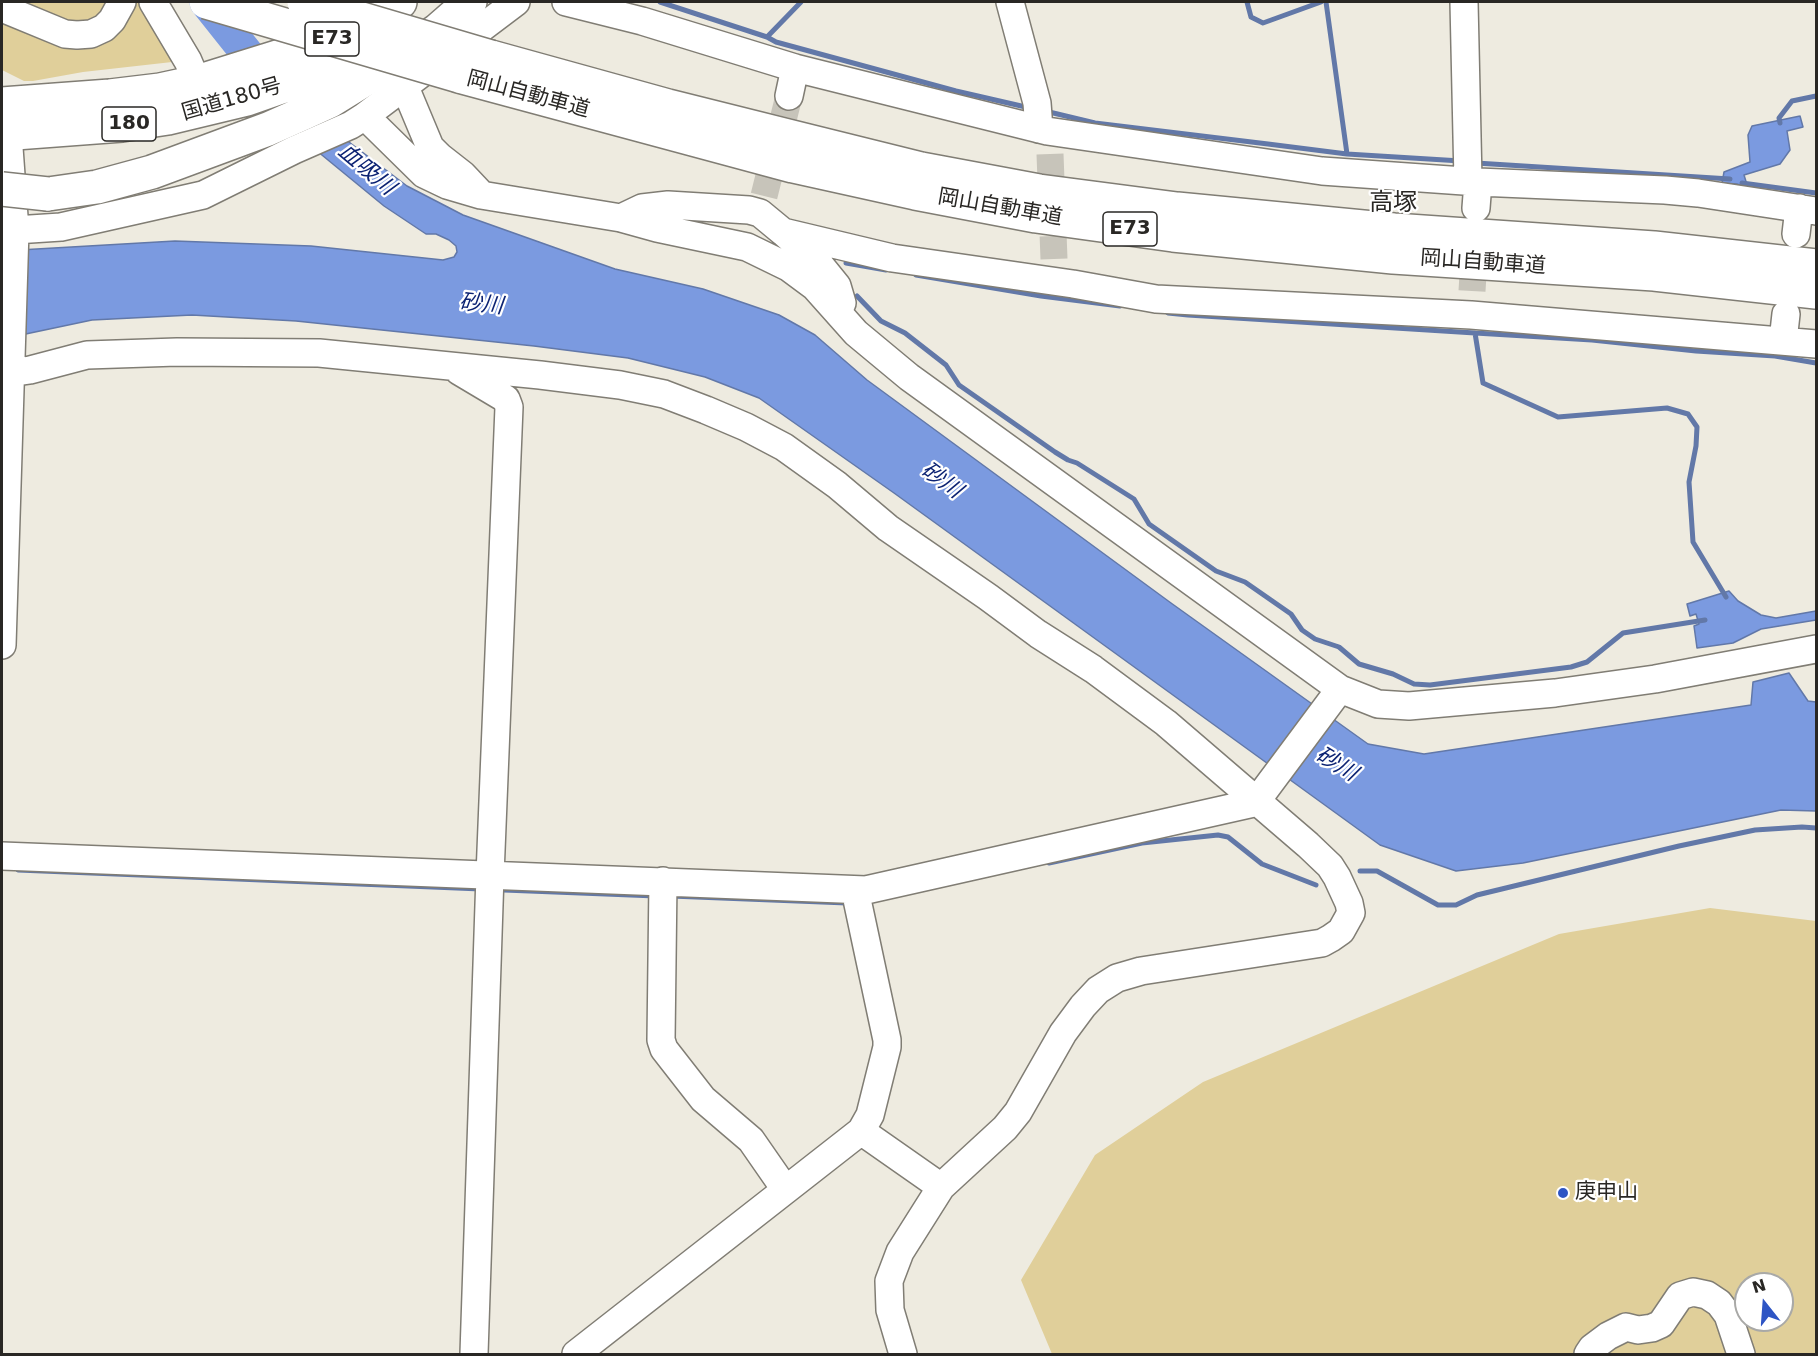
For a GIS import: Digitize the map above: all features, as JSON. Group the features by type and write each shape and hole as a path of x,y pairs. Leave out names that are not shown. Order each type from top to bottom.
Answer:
{"highway":[{"name":"岡山自動車道","path":"206,2 459,76 793,166 915,193 1036,216 1173,235 1370,255 1654,274 1816,292"},
{"name":"岡山自動車道","path":"304,2 668,106 921,169 1039,191 1177,209 1394,230 1654,248 1816,266"},
{"name":"国道180号","path":"3,117 122,125 168,118 210,88 380,42 443,2"},
{"path":"2,189 48,194 97,187 152,172 268,129 349,114 411,50 470,2"},
{"name":"国道180号","path":"210,88 247,99 385,3"}],"street":[{"path":"2,8 65,34 77,35 91,34 104,28 112,20 122,2"},
{"path":"153,2 188,61 210,88"},
{"path":"15,233 61,227 203,195 294,150 516,2"},
{"path":"566,2 642,21 795,68 1042,127 1322,171 1698,193 1804,218"},
{"path":"1010,2 1042,127"},
{"path":"1464,2 1471,179"},
{"path":"789,96 795,68"},
{"path":"408,92 430,147 463,174 481,195"},
{"path":"349,114 424,174 447,185 481,195 621,218 747,247 771,257 815,287 856,333 909,377 1337,694 1378,704 1409,706 1566,691 1655,679 1816,650"},
{"path":"2,645 7,372 15,233 3,117"},
{"path":"621,218 642,208 668,205 749,210 762,204 783,232 820,265 837,286 848,323"},
{"path":"783,232 892,258 1054,270 1156,299 1472,303 1816,344"},
{"path":"1783,341 1786,314"},
{"path":"7,372 87,355 177,352 319,353 540,375 664,394 736,423 784,447 837,485 888,528 1038,634 1094,669 1157,716 1261,796 1308,845 1337,877 1349,903 1351,913 1341,931 1322,943 1141,971 1117,978 1098,990 1063,1033 1018,1112 1005,1128 941,1187 900,1252 890,1281 890,1310 903,1354"},
{"path":"453,367 506,399 509,407 474,1354"},
{"path":"2,856 490,875 662,891 866,890 1261,796 1337,694"},
{"path":"576,1354 861,1131 870,1115 887,1040 855,890"},
{"path":"662,891 661,1040 664,1049 703,1099 751,1140 785,1189"},
{"path":"861,1131 941,1187"},
{"path":"1588,1354 1608,1336 1626,1327 1638,1330 1661,1324 1680,1296 1693,1292 1707,1295 1719,1303 1728,1315 1741,1354"}],"shaded area":[{"path":"5,2 110,2 87,29"},
{"path":"136,2 147,2 181,61 83,72 33,81 24,81 2,70 2,18 110,34"},
{"path":"1710,908 1816,921 1816,1354 1052,1354 1021,1280 1095,1155 1203,1082 1559,934"}],"water":[{"path":"1800,116 1803,127 1787,131 1790,150 1780,164 1744,175 1748,188 1737,184 1722,183 1724,172 1750,162 1748,135 1752,126"},
{"name":"砂川","path":"345,139 407,186 463,215 615,269 703,289 779,315 815,335 867,380 1368,744 1424,754 1751,705 1753,682 1789,673 1808,701 1816,702 1816,811 1781,810 1523,863 1456,871 1380,845 759,398 705,377 628,358 534,346 296,321 192,315 92,320 2,339 2,251 175,241 311,246 443,260 454,257 457,252 456,246 449,240 436,234 426,234 384,206 317,151"},
{"path":"1729,591 1738,601 1761,615 1776,618 1816,611 1816,620 1761,629 1733,643 1697,648 1694,626 1699,624 1696,614 1690,616 1687,604"}],"waterway":[{"name":"血吸川","path":"206,2 288,105 321,133"},
{"path":"660,2 767,37"},
{"path":"801,2 767,37 776,42 956,91 1030,108"},
{"path":"1247,2 1251,17 1263,23 1321,2"},
{"path":"1326,2 1347,154"},
{"path":"1780,123 1779,118 1792,101 1816,96"},
{"path":"1045,111 1095,123 1347,154 1461,161"},
{"path":"1476,163 1730,179"},
{"path":"1742,183 1816,193"},
{"path":"846,263 886,270"},
{"path":"916,275 1041,296 1120,306"},
{"path":"857,296 881,321 905,333 946,365 959,385 1055,452 1134,499 1149,524 1216,571 1245,582 1291,614 1302,630 1315,639 1339,647 1359,664 1393,674 1414,684 1430,685 1571,667 1587,662 1623,633 1705,620"},
{"path":"1168,313 1475,333 1483,383 1558,417 1667,408 1688,414 1697,427 1689,482 1693,542 1726,597"},
{"path":"1475,333 1592,340 1696,351 1775,356 1816,363"},
{"path":"1360,871 1377,871 1438,905 1456,905 1477,895 1679,846 1755,830 1816,828"},
{"path":"1049,863 1142,843 1218,835 1228,837 1262,864 1316,885"},
{"path":"18,870 481,889"},
{"path":"504,890 656,896"},
{"path":"671,896 847,903"}],"tunnel":[{"path":"764,196 789,96"},
{"path":"1050,154 1054,259"},
{"path":"1472,291 1475,242"}],"place":[{"name":"庚申山","path":"1563,1193"}],"district":[{"name":"高塚","path":"1393,204"}]}
